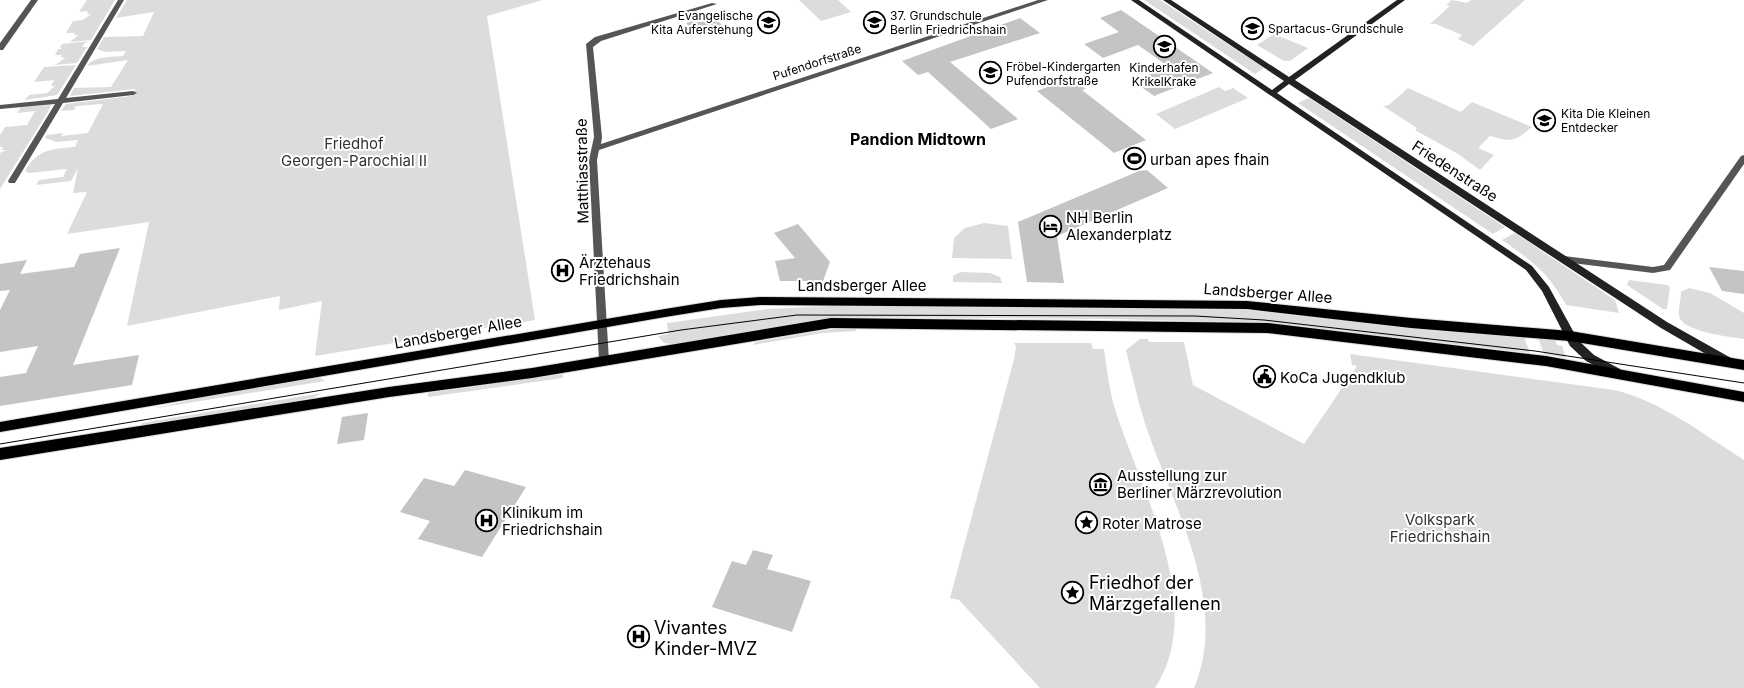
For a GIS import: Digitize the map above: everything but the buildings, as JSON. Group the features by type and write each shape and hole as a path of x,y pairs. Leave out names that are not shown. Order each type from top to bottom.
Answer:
{"main road":[{"name":"Landsberger Allee","path":"0,427 721,304 760,301 1264,306 1410,323 1570,336 1744,365"},
{"path":"0,454 389,392 604,361 831,323 1267,328 1546,361 1744,397"}],"street":[{"path":"0,48 35,0"},
{"path":"12,181 121,0"},
{"name":"Pufendorfstraße","path":"596,148 1045,0"},
{"path":"1134,0 1529,268 1546,289 1574,343 1590,358 1624,376"},
{"name":"Friedenstraße","path":"1166,0 1689,341 1730,362"},
{"path":"1272,93 1402,0"},
{"name":"Matthiasstraße","path":"604,361 594,160 598,137 589,46 591,42 714,4"},
{"path":"0,107 133,94"},
{"path":"1564,259 1653,270 1667,268 1744,158"}],"green space":[{"path":"87,0 115,0 91,40 70,42 78,35 66,33 73,21 83,20 91,14 87,14 88,11 79,12"},
{"name":"Friedhof Georgen-Parochial II","path":"127,0 543,0 487,16 535,320 315,356 322,301 279,310 280,296 127,326 149,222 67,234 87,192 73,193 78,168 71,181 36,185 39,180 63,177 67,169 29,173 25,171 40,154 59,148 75,147 78,140 56,142 45,138 47,135 63,133 61,136 88,133 103,104 76,106 74,110 61,111 66,104 132,96 135,89 70,96 74,88 111,87 128,60 87,66 94,60 123,56 126,51 105,52 97,49 104,37 143,36 154,12 116,18"},
{"path":"799,0 838,0 851,12 821,21"},
{"path":"1144,0 1160,0 1264,68 1255,74"},
{"path":"1452,0 1467,3 1471,0 1525,0 1473,46 1458,39 1462,35 1436,24 1430,24 1450,6 1446,5"},
{"path":"1274,34 1308,48 1290,61 1284,61 1257,45"},
{"path":"91,41 85,43 82,47 87,47 77,63 55,65 65,58 61,57 62,55 55,55 58,49 62,49 60,47 62,44"},
{"path":"76,65 57,95 25,100 29,95 47,93 55,86 51,86 54,80 34,82 44,67"},
{"path":"1219,87 1225,91 1233,88 1248,98 1175,129 1156,114"},
{"path":"1408,88 1461,112 1472,102 1532,127 1521,136 1508,140 1490,136 1478,148 1494,155 1480,170 1458,154 1415,130 1417,128 1383,106 1389,105"},
{"path":"1309,98 1505,227 1493,234 1298,103"},
{"path":"51,105 0,189 0,153 6,150 1,150 3,147 0,147 0,135 5,127 27,125 35,111 17,113 21,107"},
{"path":"984,223 1008,226 1012,259 952,258 954,238 965,228"},
{"path":"1515,233 1615,300 1619,313 1566,305 1546,276 1522,254 1502,240"},
{"path":"961,272 990,273 1000,277 1002,283 953,282 953,276"},
{"path":"1629,280 1668,285 1670,288 1667,309 1663,309 1627,285"},
{"path":"1689,288 1710,293 1744,313 1744,339 1697,330 1682,322 1679,316 1681,292"},
{"path":"832,306 1247,310 1436,331 1524,337 1530,353 1273,323 1108,319 840,317 672,344 664,343 658,336 668,334 667,323 767,309"},
{"path":"856,328 856,331 822,333 753,345 755,342 832,329"},
{"path":"1538,338 1555,340 1557,345 1562,346 1566,358 1544,354"},
{"name":"Volkspark Friedrichshain","path":"1140,339 1148,339 1149,342 1184,342 1193,385 1304,444 1357,366 1352,365 1350,354 1614,390 1648,402 1681,419 1744,460 1744,688 1194,688 1203,657 1206,625 1202,592 1195,559 1142,414 1126,350"},
{"path":"1014,343 1091,343 1093,349 1104,349 1115,409 1153,511 1172,585 1175,621 1170,656 1155,688 1040,688 959,600 950,598 1014,359 1016,347"},
{"path":"563,374 563,378 428,397 428,393"},
{"path":"319,377 325,381 151,409 231,391"},
{"path":"322,393 313,398 141,425 142,423"}],"tram line":[{"path":"0,444 681,330 797,315 1195,316 1264,320 1535,351 1744,383"}],"place":[{"name":"Evangelische Kita Auferstehung","path":"769,22"},
{"name":"37. Grundschule Berlin Friedrichshain","path":"874,22"},
{"name":"Spartacus-Grundschule","path":"1252,28"},
{"name":"Kinderhafen KrikelKrake","path":"1164,46"},
{"name":"Fröbel-Kindergarten Pufendorfstraße","path":"990,73"},
{"name":"Kita Die Kleinen Entdecker","path":"1545,120"},
{"name":"urban apes fhain","path":"1134,159"},
{"name":"NH Berlin Alexanderplatz","path":"1050,226"},
{"name":"Ärztehaus Friedrichshain","path":"563,271"},
{"name":"KoCa Jugendklub","path":"1264,377"},
{"name":"Ausstellung zur Berliner Märzrevolution","path":"1101,484"},
{"name":"Klinikum im Friedrichshain","path":"486,521"},
{"name":"Roter Matrose","path":"1086,523"},
{"name":"Friedhof der Märzgefallenen","path":"1073,592"},
{"name":"Vivantes Kinder-MVZ","path":"638,637"}],"district":[{"name":"Pandion Midtown","path":"918,139"}]}
